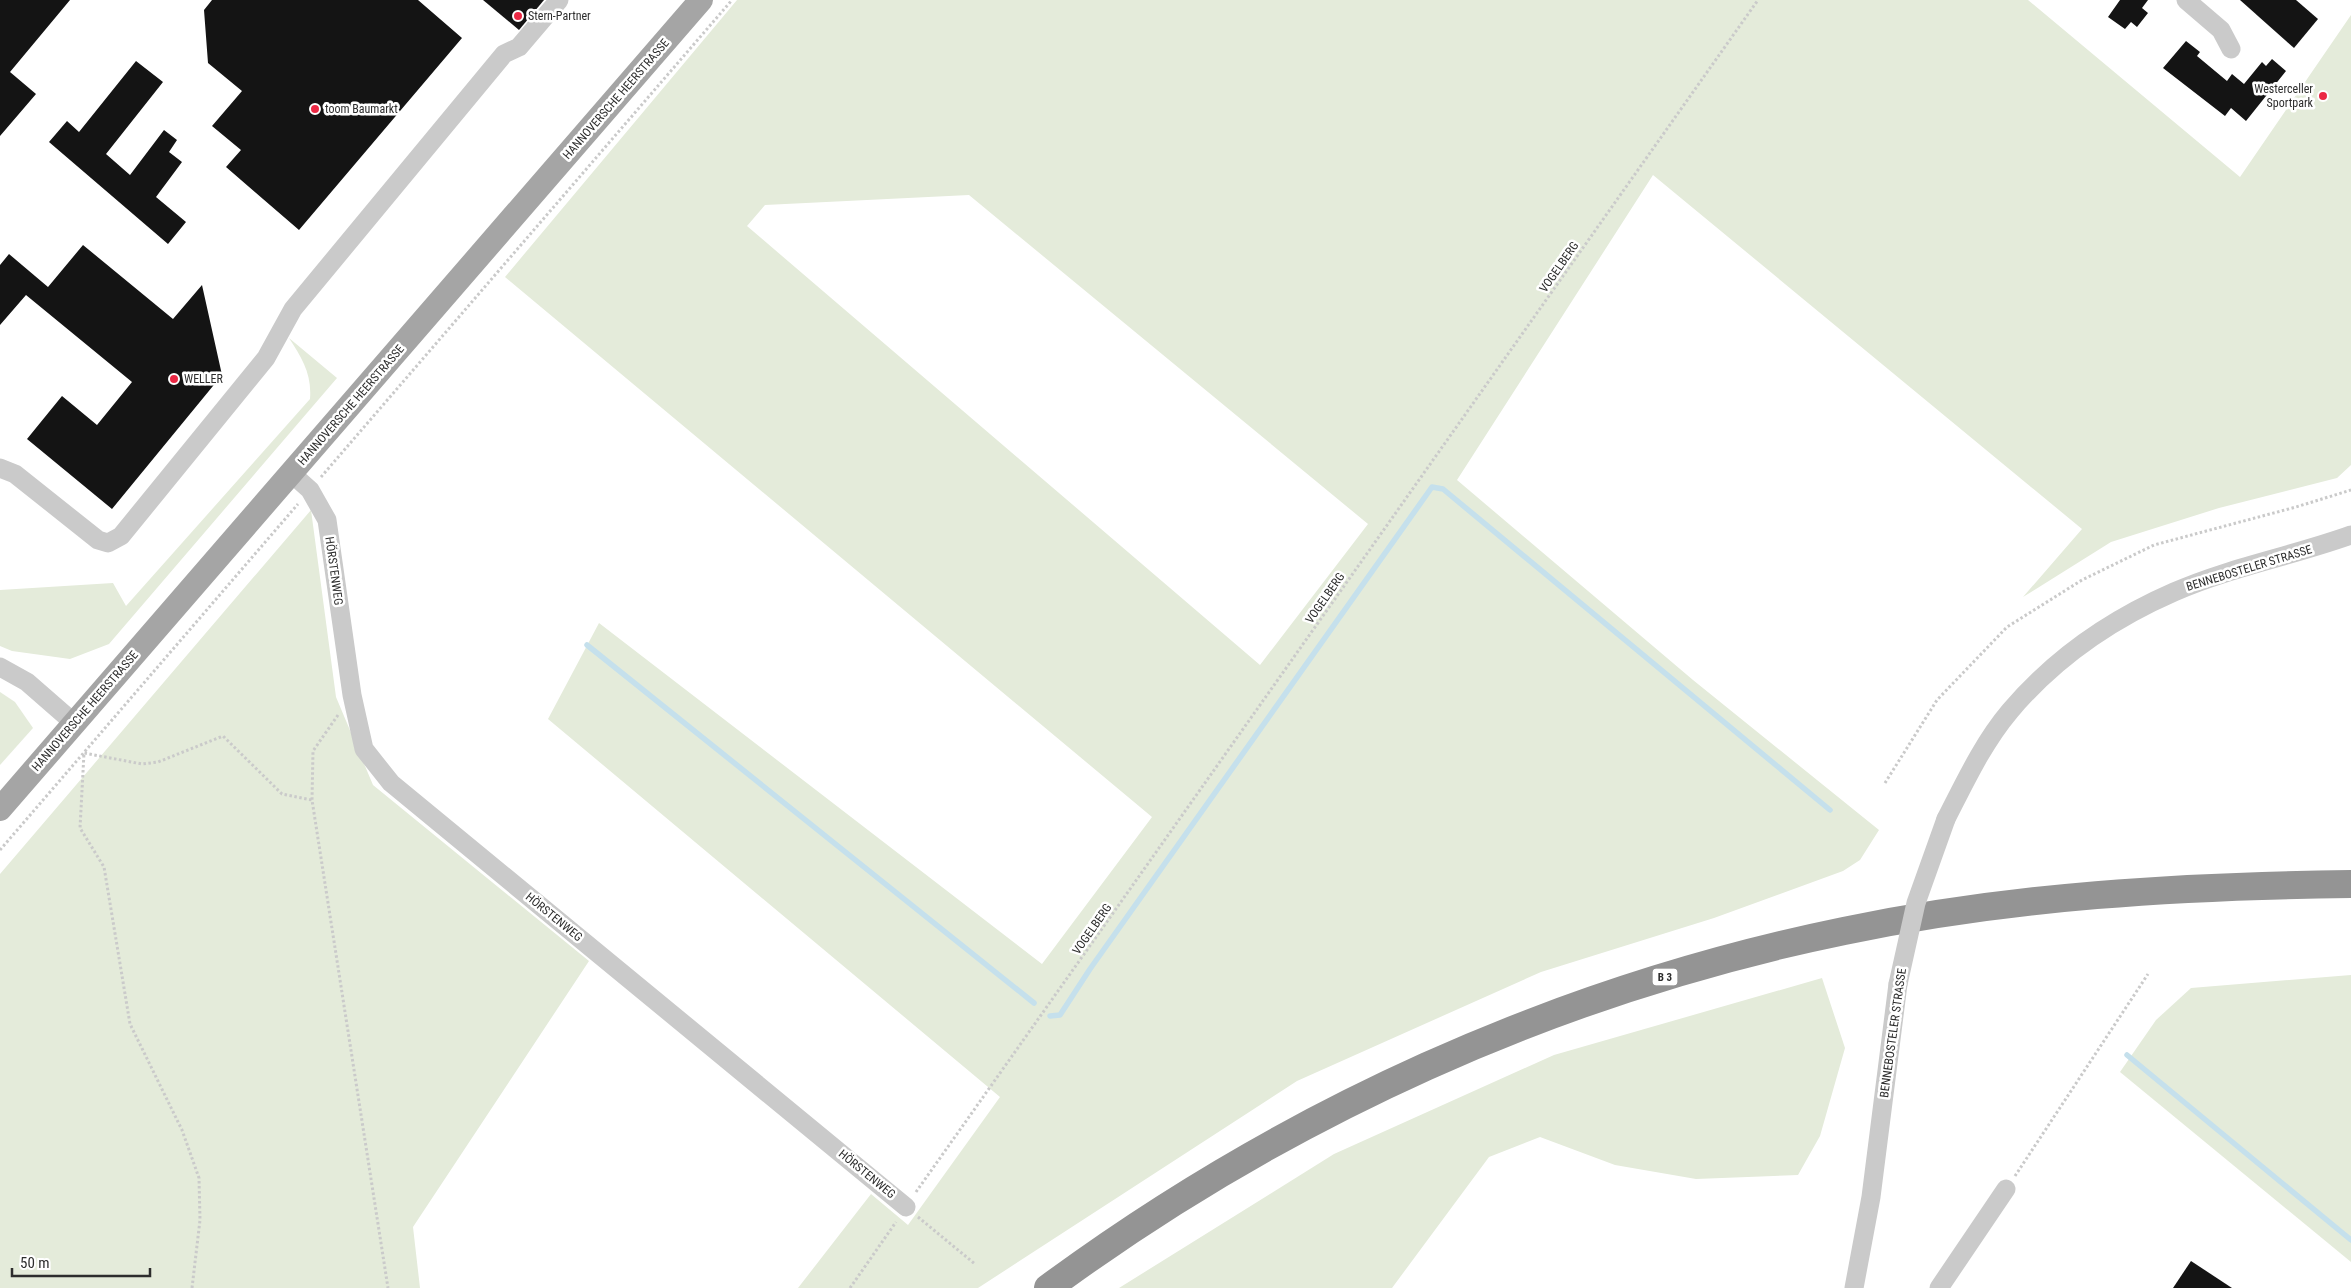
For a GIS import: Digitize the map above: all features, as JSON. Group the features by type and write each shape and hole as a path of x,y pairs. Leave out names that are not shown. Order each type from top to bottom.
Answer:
{"highway":[{"name":"B 3","path":"1048,1288 1146,1219 1311,1121 1410,1073 1478,1043 1609,994 1678,972 1759,950 1845,930 1958,911 2070,898 2237,885 2351,884"}],"main road":[{"name":"HANNOVERSCHE HEERSTRASSE","path":"0,810 701,0"}],"street":[{"path":"0,468 15,474 98,540 108,543 121,536 266,358 294,309 504,54 519,47 559,0"},
{"path":"2186,0 2221,30 2231,49"},
{"name":"HÖRSTENWEG","path":"291,474 310,490 327,520 352,695 364,749 391,783 906,1207"},
{"name":"BENNEBOSTELER STRASSE","path":"1854,1288 1871,1197 1898,984 1916,903 1946,819 1975,763 2010,712 2052,670 2111,623 2175,591 2234,570 2310,550 2351,535"},
{"path":"0,667 27,682 74,723"},
{"path":"1939,1288 2006,1189"}],"path":[{"path":"0,850 732,0"},
{"name":"VOGELBERG","path":"850,1288 1758,0"},
{"path":"1885,783 1937,700 2007,627 2082,580 2154,545 2296,507 2351,490"},
{"path":"352,695 313,751 312,800 388,1288"},
{"path":"84,753 142,764 158,762 223,736 282,794 312,800"},
{"path":"84,753 80,828 104,867 130,1024 182,1130 199,1178 200,1220 192,1288"},
{"path":"2006,1189 2148,974"},
{"name":"HÖRSTENWEG","path":"906,1207 975,1264"}],"green space":[{"path":"737,0 2028,0 2240,177 2351,15 2351,465 2337,478 2219,508 2111,542 2023,597 2082,529 1653,175 1457,480 1693,680 1879,830 1860,860 1843,871 1714,918 1541,972 1297,1081 978,1288 798,1288 871,1194 908,1225 1000,1097 548,719 599,623 1042,964 1152,817 505,277","holes":["969,195 1368,524 1260,665 747,226 765,205"]},
{"path":"289,338 337,378 109,644 70,659 12,651 0,646 0,590 113,583 126,606 310,399 308,374 302,359"},
{"path":"311,510 336,697 373,785 589,961 413,1227 420,1288 0,1288 0,874"},
{"path":"0,692 15,702 33,728 0,765"},
{"path":"2351,975 2351,1262 2120,1072 2156,1020 2191,988"},
{"path":"1822,978 1845,1048 1820,1136 1798,1175 1696,1179 1615,1165 1540,1137 1489,1157 1392,1288 1119,1288 1334,1154 1554,1055"}],"building":[{"path":"0,0 70,0 10,72 36,94 0,136"},
{"name":"toom Baumarkt","path":"212,0 418,0 462,38 299,230 226,167 241,150 212,126 242,91 208,63 204,10"},
{"name":"Stern-Partner","path":"483,0 544,0 519,30"},
{"path":"2120,0 2148,0 2142,8 2148,13 2137,27 2131,22 2125,29 2108,17"},
{"path":"2240,0 2296,0 2318,19 2294,48"},
{"path":"2186,41 2200,52 2197,56 2227,81 2232,74 2244,84 2262,62 2266,66 2272,59 2286,71 2246,121 2231,108 2225,116 2163,68"},
{"path":"136,61 163,82 106,154 130,175 164,130 177,140 169,152 182,162 156,197 186,222 168,244 49,142 67,121 79,132"},
{"name":"WELLER","path":"83,245 173,319 202,285 222,375 112,509 27,439 62,396 97,425 132,382 26,295 0,325 0,265 9,254 48,287"},
{"path":"2191,1261 2232,1288 2173,1288"}],"waterway":[{"path":"1050,1016 1060,1015 1090,969 1432,487 1443,489 1830,810"},
{"path":"587,645 1034,1003"},
{"path":"2127,1055 2351,1240"}],"place":[{"name":"Stern-Partner","path":"518,16"},
{"name":"Westerceller Sportpark","path":"2323,96"},
{"name":"toom Baumarkt","path":"315,109"},
{"name":"WELLER","path":"174,379"}]}
